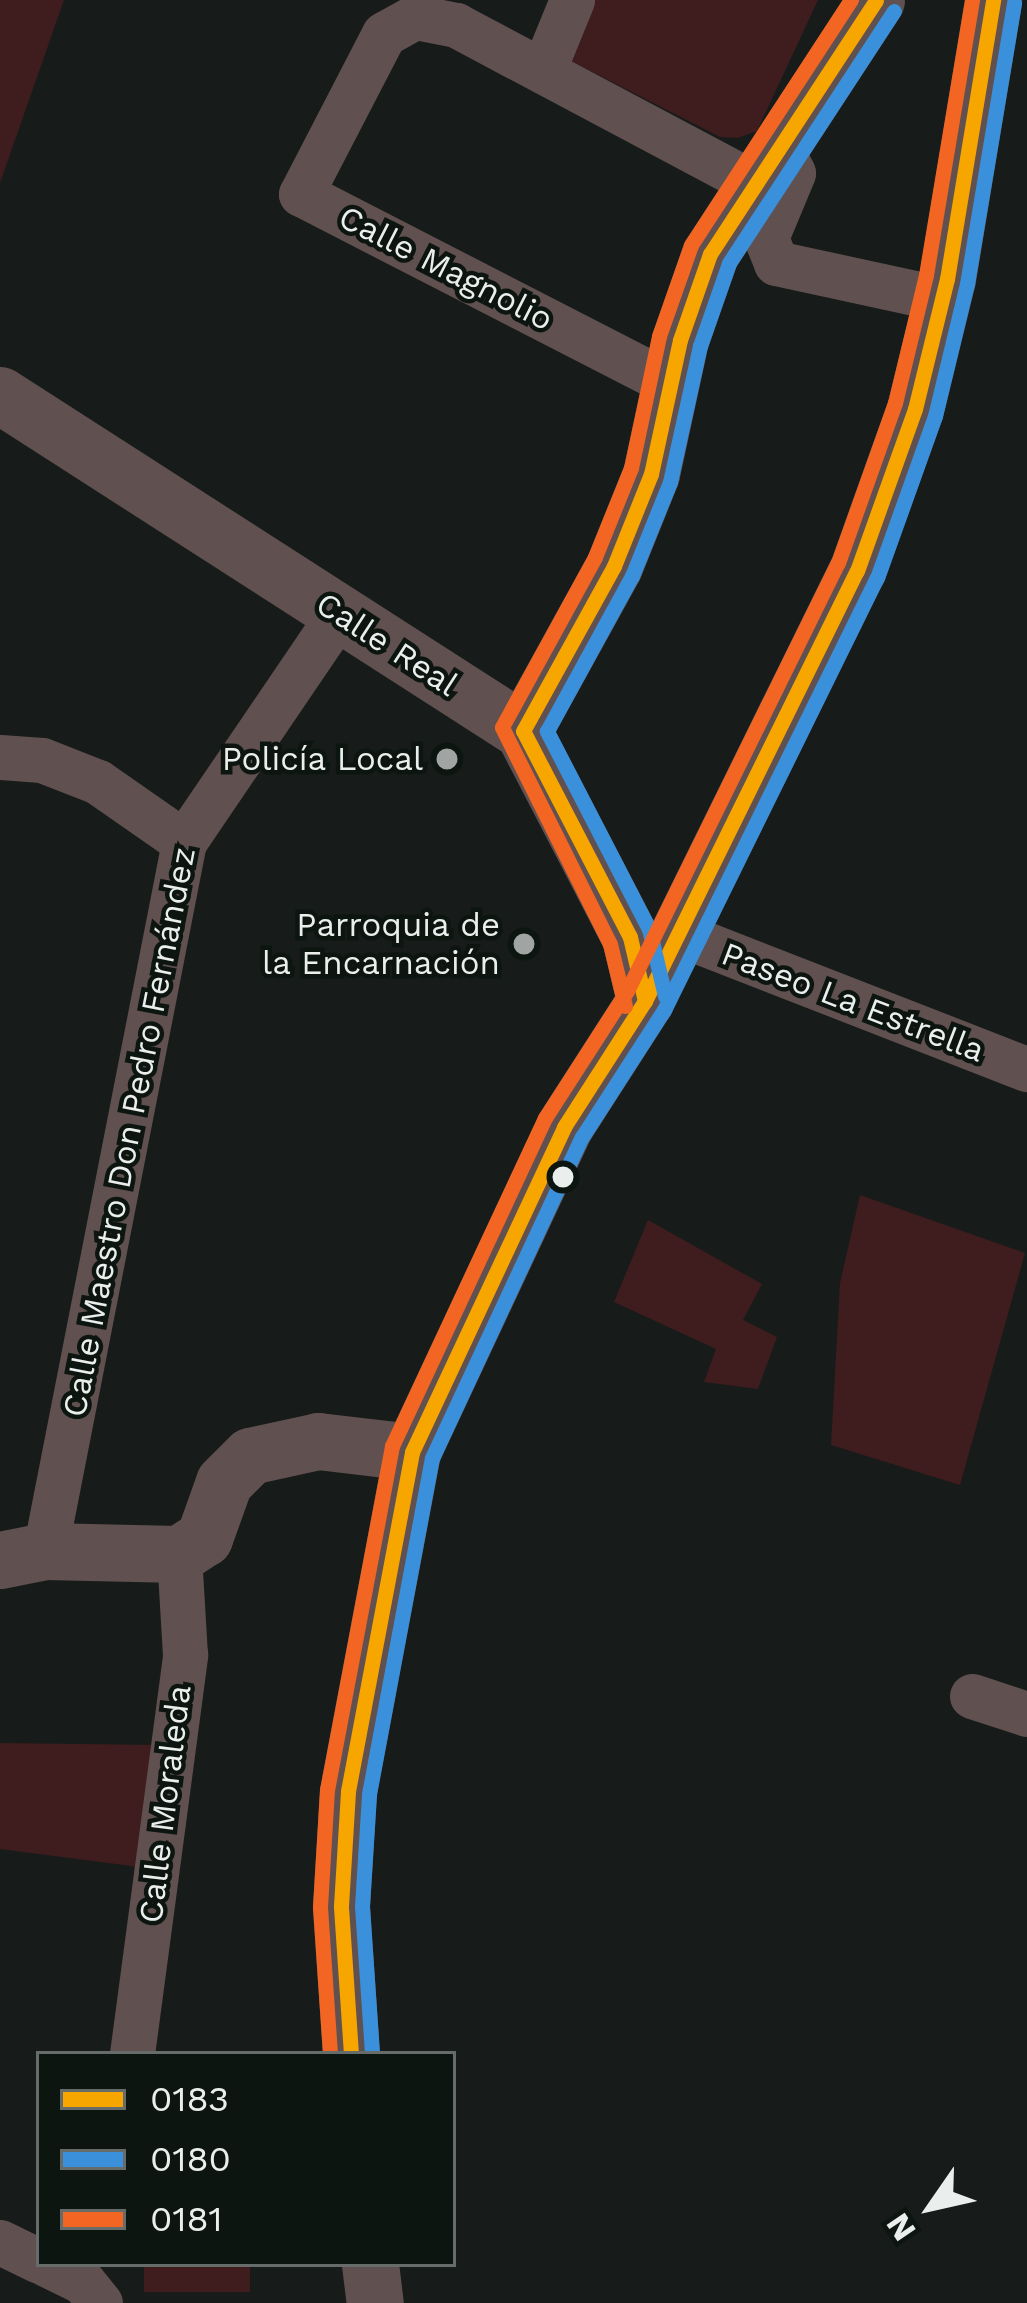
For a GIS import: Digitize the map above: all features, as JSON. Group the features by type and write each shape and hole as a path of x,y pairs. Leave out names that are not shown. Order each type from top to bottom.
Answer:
{"street":[{"path":"543,71 572,0"},
{"path":"645,1001 630,937 523,730 614,566 651,474 671,384 710,254 876,0"},
{"path":"351,2051 341,1906 348,1791 412,1452 564,1127 645,1001 857,571 915,410 942,299 993,0"},
{"name":"Calle Magnolio","path":"671,384 302,194 384,34 415,17 456,25 543,71 769,168"},
{"path":"769,168 793,173 766,238 776,263 942,299"},
{"name":"Calle Real","path":"0,395 523,730"},
{"name":"Calle Maestro Don Pedro Fernández","path":"23,1555 184,842 339,614"},
{"path":"0,757 42,760 98,782 184,842"},
{"name":"Paseo La Estrella","path":"680,934 1027,1070"},
{"path":"23,1555 179,1554 204,1538 224,1482 250,1456 318,1442 412,1452"},
{"name":"Calle Moraleda","path":"132,2051 184,1655 179,1554"},
{"path":"972,1696 1027,1714"},
{"path":"0,2242 36,2259"},
{"path":"370,2267 375,2303"}],"shaded area":[{"path":"0,0 64,0 0,183"},
{"path":"595,0 818,0 757,131 738,138 720,137 571,61"},
{"path":"860,1195 1025,1253 960,1485 831,1445 840,1283"},
{"path":"648,1220 762,1284 743,1320 777,1337 758,1389 704,1382 716,1349 614,1302"},
{"path":"0,1743 159,1745 147,1868 0,1849"},
{"path":"144,2267 250,2267 250,2292 144,2292"}],"transit line":[{"name":"0181","path":"625,1006 610,944 502,727 595,557 631,468 659,336 691,245 851,0"},
{"name":"0183","path":"645,1001 630,937 523,731 614,566 651,474 680,340 710,254 876,0"},
{"name":"0181","path":"330,2051 320,1907 327,1790 392,1446 545,1118 627,991 838,563 895,403 926,275 972,0"},
{"name":"0183","path":"351,2051 341,1906 348,1791 412,1452 564,1127 645,1001 857,571 915,409 947,279 993,0"},
{"name":"0180","path":"372,2051 362,1906 369,1794 432,1458 582,1137 664,1010 877,578 935,416 967,284 1014,3"},
{"name":"0180","path":"665,996 649,929 547,731 632,576 670,482 700,346 729,263 894,11"}],"place":[{"name":"Policía Local","path":"447,759"},
{"name":"Parroquia de la Encarnación","path":"524,944"}]}
